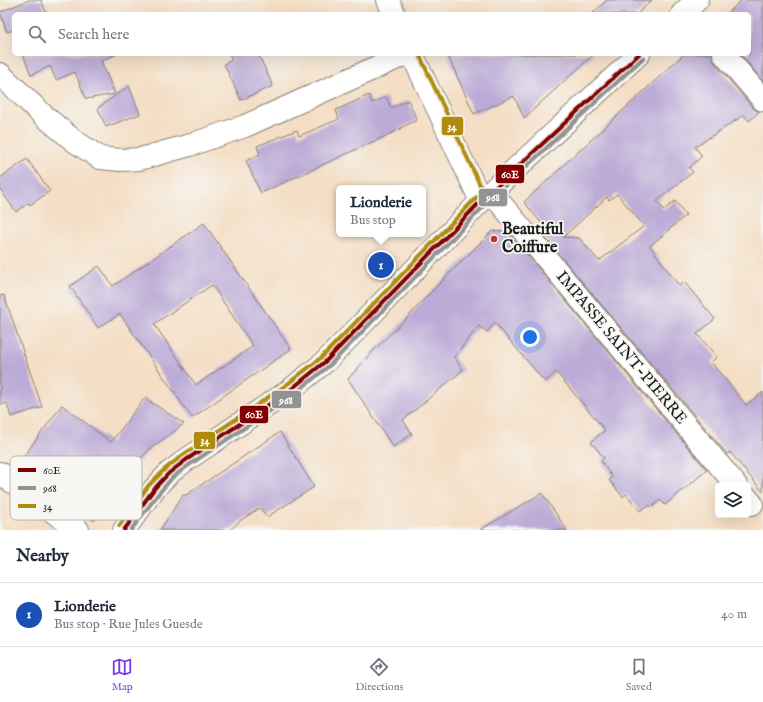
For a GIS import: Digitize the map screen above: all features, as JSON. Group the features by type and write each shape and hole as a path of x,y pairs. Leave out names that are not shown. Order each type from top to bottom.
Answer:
{"street":[{"path":"388,0 393,12"},
{"path":"0,74 43,115 73,140 100,158 120,160 140,159 190,145 245,126 402,56"},
{"name":"IMPASSE SAINT-PIERRE","path":"413,56 486,196 733,482"},
{"path":"142,505 154,489 169,473 186,460 277,400 308,377 326,361 486,196 637,56"},
{"path":"726,56 763,100"},
{"path":"0,473 10,480"},
{"path":"64,520 78,530"},
{"path":"124,530 131,520"}],"building":[{"path":"29,0 41,0 46,12 12,12 12,31 7,32 0,12"},
{"path":"607,0 652,0 639,12 594,12"},
{"path":"741,0 763,0 763,81 742,56 751,56 751,12 729,12"},
{"path":"24,56 112,56 101,61 115,94 86,99 75,72 56,80 50,66 31,75"},
{"path":"230,56 259,56 273,86 241,100 224,64 232,60"},
{"path":"448,56 592,56 524,118 514,96 474,114"},
{"path":"682,56 712,56 714,62 753,108 759,112 749,121 744,115 695,147 702,156 689,168 693,172 657,201 664,210 675,201 686,215 650,246 679,286 684,282 715,319 697,334 717,357 711,362 746,405 763,392 763,492 730,452 727,454 543,235 552,236 524,202","holes":["617,194 644,226 599,261 579,238 563,237 607,197 609,200"]},
{"path":"129,86 140,114 106,127 98,108"},
{"path":"369,95 372,103 386,97 391,108 408,100 417,120 400,128 401,129 261,193 246,161 260,154 257,146 297,130 299,136 339,119 336,110"},
{"path":"27,159 50,191 30,205 28,203 16,212 0,189 0,178"},
{"path":"204,223 291,349 192,418 120,314 98,328 70,286 99,266 113,286","holes":["212,285 253,346 196,385 154,324"]},
{"path":"492,231 508,232 707,470 665,505 660,500 652,507 650,505 640,511 626,494 623,497 609,480 612,477 601,461 604,458 591,442 605,430 556,372 545,382 495,323 487,332 479,326 454,357 463,370 403,420 412,434 393,447 348,379 372,352"},
{"path":"4,295 42,407 11,417 7,403 0,405 0,296"},
{"path":"145,398 184,424 150,449 142,457 142,456 24,456 62,405 111,442"},
{"path":"280,432 314,487 267,517 260,508 241,520 230,530 160,530 183,495 186,495"},
{"path":"542,493 567,530 480,530"}],"transit line":[{"name":"34","path":"420,56 486,198"},
{"name":"60E","path":"142,505 154,489 169,473 289,391 326,361 481,201 637,56"},
{"name":"968","path":"142,515 173,477 292,396 330,365 485,205 643,58"},
{"name":"34","path":"142,495 165,469 183,455 285,386 322,357 477,197"},
{"name":"34","path":"119,526 123,520"},
{"name":"60E","path":"124,530 131,520"},
{"name":"968","path":"131,530 139,520"}],"place":[{"name":"Beautiful Coiffure","path":"494,239"},
{"name":"Lionderie","path":"381,265"}]}
